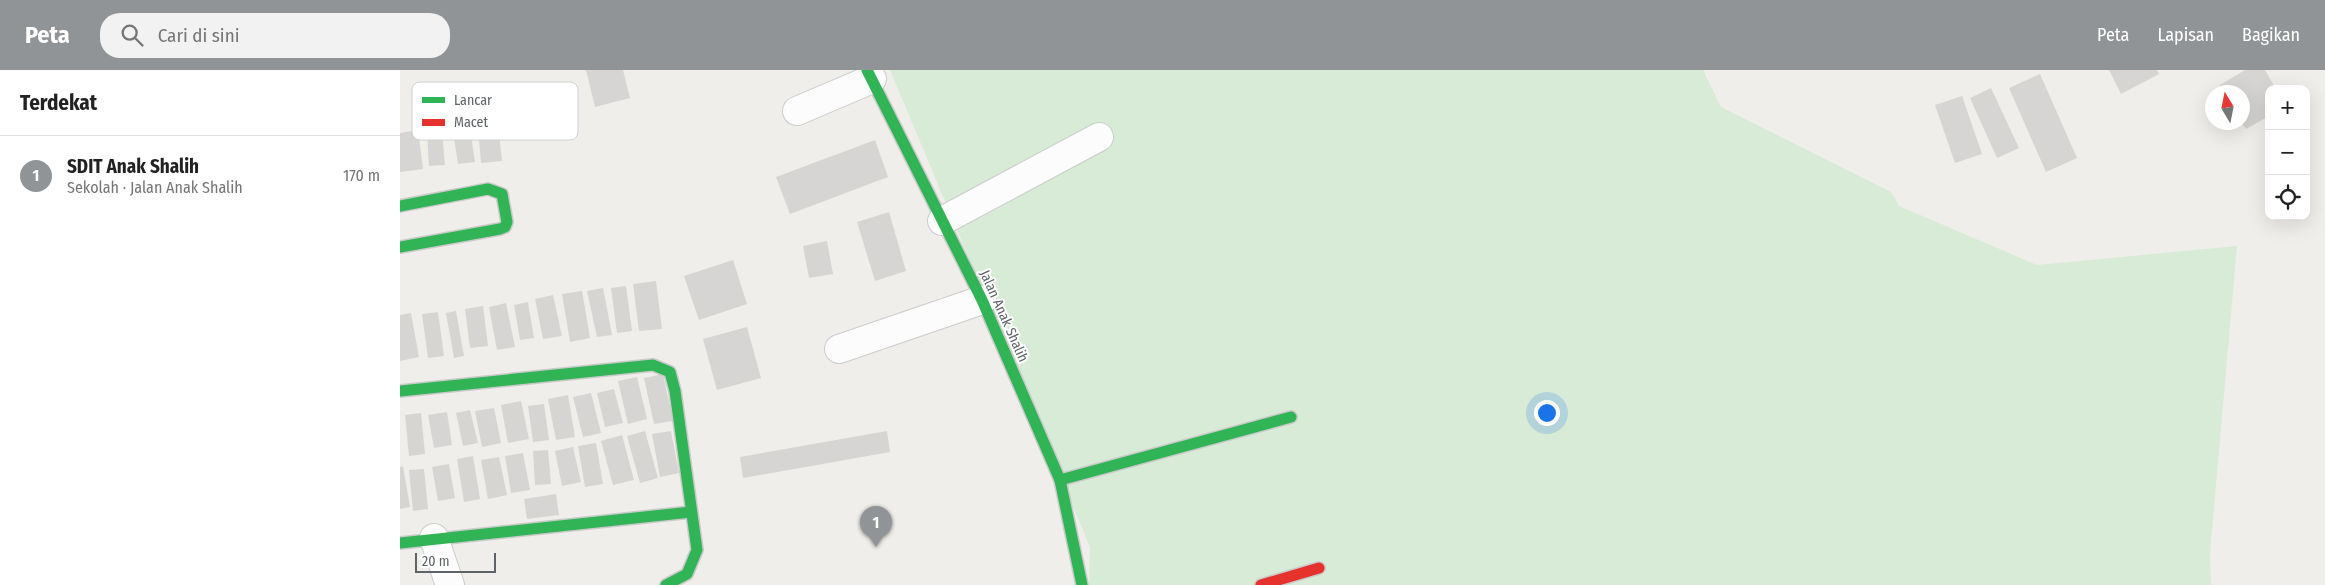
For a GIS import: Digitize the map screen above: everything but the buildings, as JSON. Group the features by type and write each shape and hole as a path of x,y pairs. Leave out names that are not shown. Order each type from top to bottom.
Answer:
{"street":[{"path":"797,112 869,75"},
{"name":"Jalan Anak Shalih","path":"869,75 982,300 1060,480 1082,585"},
{"path":"942,221 1099,137"},
{"path":"400,206 488,189 496,190 502,194 507,222 505,227 500,229 400,247"},
{"path":"839,348 982,300"},
{"path":"400,391 653,365 670,372 675,391 697,550 687,574 666,585"},
{"path":"1060,480 1291,417"},
{"path":"400,543 691,512"},
{"path":"434,538 450,585"},
{"path":"1261,585 1319,568"}],"green space":[{"path":"890,70 1703,70 1721,107 1891,192 1899,206 2037,265 2237,246 2210,553 2211,585 1089,585 1090,547"}],"traffic: fast":[{"path":"867,70 982,300 1060,480 1082,585"},
{"path":"400,206 488,189 502,194 507,222 505,227 500,229 400,247"},
{"path":"400,391 653,365 670,372 675,391 697,550 687,574 666,585"},
{"path":"1060,480 1291,417"},
{"path":"400,543 691,512"}],"traffic: jam":[{"path":"1261,585 1319,568"}],"place":[{"name":"SDIT Anak Shalih","path":"876,547"}]}
